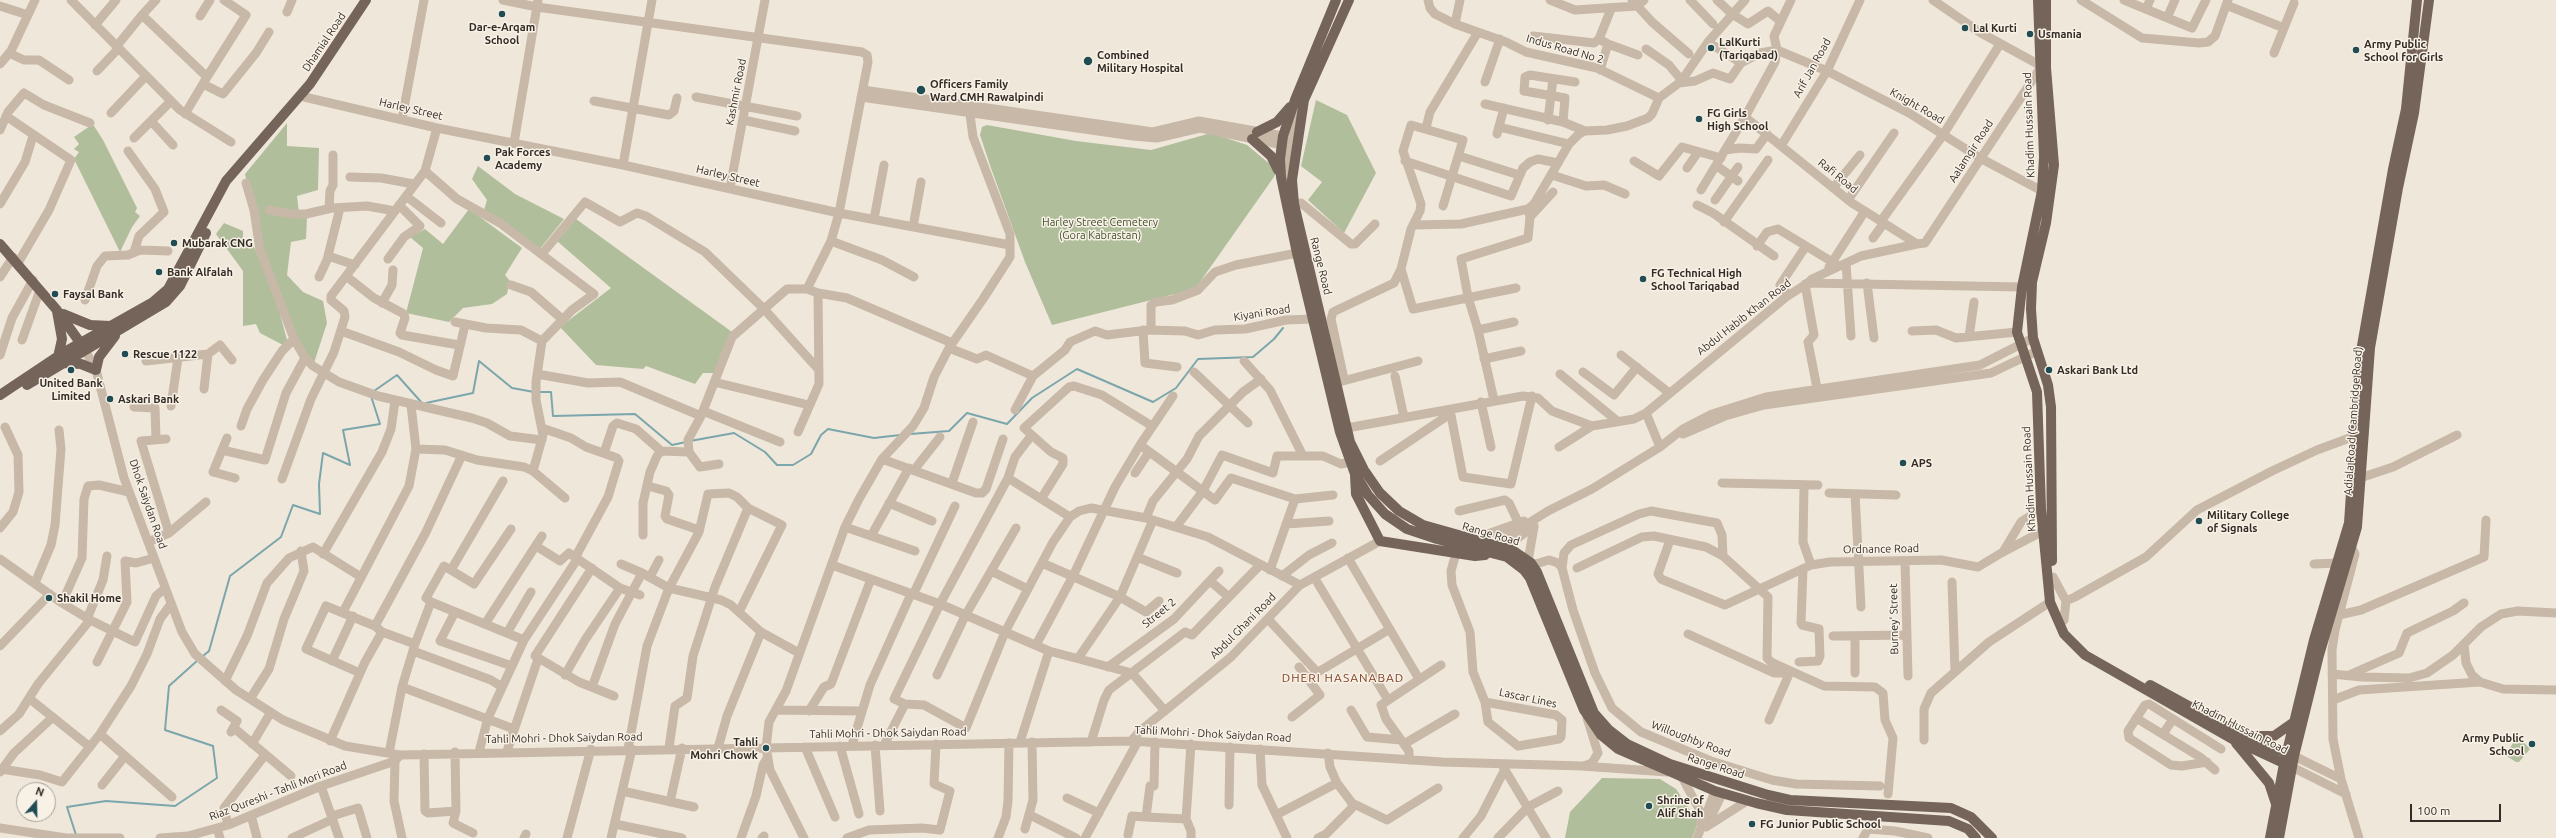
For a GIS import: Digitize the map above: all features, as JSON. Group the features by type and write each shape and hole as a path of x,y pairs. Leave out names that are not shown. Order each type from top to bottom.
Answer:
{"main road":[{"name":"Dhamial Road","path":"59,360 116,328 153,302 168,289 193,252 226,181 300,96 366,0"},
{"path":"1281,177 1284,141 1336,0"},
{"name":"Range Road","path":"1349,0 1299,100 1292,180 1294,204 1340,381 1347,428 1356,455 1364,470 1390,502 1423,525 1471,540 1494,551 1504,548 1530,563 1594,713 1600,721 1627,744 1670,764 1721,781 1790,800 1951,808 1971,817 1992,838"},
{"name":"Khadim Hussain Road","path":"2038,0 2044,157 2042,191 2022,287 2017,332 2037,392 2041,509 2050,602 2064,634 2085,655 2288,765"},
{"name":"Khadim Hussain Road","path":"2046,0 2041,68 2054,165 2046,223 2032,282 2033,338 2048,385 2051,407 2052,577 2064,620 2074,638 2087,650 2236,737 2291,754"},
{"name":"Adiala Road (Cambridge Road)","path":"2291,754 2294,722 2314,640 2349,523 2360,357 2393,169 2406,109 2417,0"},
{"name":"Adiala Road (Cambridge Road)","path":"2270,838 2276,804 2351,546 2358,527 2360,478 2370,348 2398,188 2414,113 2429,0"},
{"path":"1299,100 1277,122 1255,135 1271,156 1281,177 1312,319 1340,432 1354,474 1356,494 1380,541 1475,556 1494,551"},
{"name":"Dhok Saiydan Road","path":"0,244 16,260 56,309 83,347"},
{"path":"0,395 59,360 81,364 96,370 101,353 116,328 85,324 73,320 56,309"},
{"path":"0,401 59,360 62,338 56,309"},
{"path":"1354,474 1375,504 1396,522 1437,540 1483,551 1494,551 1516,562 1530,578 1584,710 1609,742 1624,752 1667,772 1718,792 1787,810 1949,820 1968,829 1976,838"},
{"path":"2236,737 2264,738 2274,736 2294,722"},
{"path":"2236,737 2269,784 2276,804"},
{"name":"Adiala Road (Cambridge Road)","path":"2279,838 2288,765"}],"street":[{"path":"0,64 9,53 36,0"},
{"path":"71,0 117,48 185,114 231,142"},
{"path":"95,25 116,0"},
{"path":"97,71 156,0"},
{"path":"200,16 210,0"},
{"path":"185,114 246,15 224,0"},
{"path":"287,12 292,0"},
{"path":"402,119 424,0"},
{"path":"503,0 862,52 867,55 868,62 839,213 831,242 807,288"},
{"path":"623,165 652,0"},
{"name":"Kashmir Road","path":"730,188 765,0"},
{"name":"Indus Road No 2","path":"1428,0 1430,8 1434,14 1455,24 1500,39 1526,52 1600,70 1647,94 1659,98"},
{"path":"1455,24 1460,0"},
{"path":"1550,0 1575,10 1611,9 1638,2 1652,22 1689,54"},
{"path":"1690,0 1713,24"},
{"path":"1717,0 1732,14 1748,24 1770,11 1780,21"},
{"path":"1485,104 1548,120 1563,122 1585,131 1607,130 1648,118 1652,114 1659,98 1668,89 1682,81 1708,42 1745,0"},
{"path":"1701,190 1745,117 1775,62 1777,50 1774,36 1791,0"},
{"name":"Arif Jan Road","path":"1780,146 1827,71 1860,0"},
{"path":"1933,0 2000,44 2041,68"},
{"path":"2082,0 2142,38 2208,42 2215,36 2227,2 2284,28"},
{"path":"2124,0 2192,28 2206,0"},
{"path":"2146,9 2150,0"},
{"path":"2167,18 2175,0"},
{"path":"2274,53 2294,3"},
{"path":"514,142 538,4"},
{"path":"0,6 28,15"},
{"path":"1533,36 1594,43 1599,39 1611,9"},
{"path":"142,15 205,81 223,94 256,53 269,32"},
{"path":"1426,128 1430,112 1478,32"},
{"path":"1485,82 1500,39"},
{"path":"1599,39 1608,44 1642,52 1669,65 1682,81"},
{"path":"1708,42 1741,62"},
{"path":"1600,70 1608,44"},
{"path":"1873,238 1882,222 1943,135 2000,44"},
{"path":"1682,81 1695,81 1713,73 1730,79 1741,62 1760,53 1777,50"},
{"name":"Knight Road","path":"1777,50 1827,71 1909,113 1980,158 2042,191"},
{"path":"9,53 24,60 39,60 69,80"},
{"name":"Aalamgir Road","path":"1919,244 2041,68"},
{"path":"1563,122 1565,98 1526,92 1523,89 1527,75 1575,82"},
{"path":"111,113 146,76"},
{"path":"1548,120 1553,79"},
{"path":"0,130 6,116 24,93 44,105 90,123"},
{"path":"862,94 970,110 1153,132 1199,121 1284,141 1289,176 1292,180"},
{"name":"Harley Street","path":"300,96 437,128 514,142 623,165 839,213 1010,245"},
{"path":"696,97 797,116"},
{"path":"594,101 632,109 673,114 677,98"},
{"path":"134,138 171,101"},
{"path":"1504,108 1498,130 1570,144"},
{"path":"804,838 770,770 767,752 769,722 786,690 845,527 882,459 913,426 924,408 934,377 950,345 1010,257 1010,234 973,137 970,110"},
{"path":"0,276 16,260 49,210 70,160 6,116"},
{"name":"Rafi Road","path":"1745,117 1848,200 1919,244"},
{"path":"742,120 795,131"},
{"path":"151,121 173,145"},
{"path":"1418,361 1340,381 1331,319 1332,312 1394,283 1401,269 1403,253 1422,206 1403,151 1411,125 1426,128 1463,140 1443,206"},
{"path":"282,479 323,372 329,363 345,317 344,311 331,300 346,276 424,171 437,128"},
{"path":"1494,400 1478,330 1468,298 1462,257 1528,238 1529,213 1570,144 1585,131"},
{"path":"1848,200 1894,133"},
{"path":"1634,161 1659,176 1682,147 1721,158 1756,149 1767,134"},
{"path":"0,204 25,162 33,136"},
{"path":"128,150 155,189 164,212 139,236 134,252"},
{"path":"1687,168 1698,152"},
{"path":"329,209 330,191 333,185 333,155"},
{"path":"1833,188 1860,155"},
{"path":"1459,156 1519,175"},
{"path":"1721,158 1735,179"},
{"path":"1406,161 1511,196 1523,168 1538,159 1558,163"},
{"path":"1724,222 1768,160"},
{"path":"874,219 884,165"},
{"path":"1715,200 1735,179 1738,167"},
{"path":"424,171 457,199 500,223 594,294 562,319 542,341 536,378 536,400 542,428 542,440 533,471"},
{"path":"1552,175 1586,186 1604,185 1625,194"},
{"path":"350,177 381,178 414,184"},
{"path":"913,227 921,182"},
{"path":"246,183 254,210 260,250 294,339 305,358 339,382 363,391 395,401 472,418 487,423 510,436 542,440"},
{"path":"1414,225 1461,224 1529,213 1553,192"},
{"path":"406,196 441,223"},
{"path":"542,254 584,202 620,222 637,213 646,216 705,252 764,309 819,370"},
{"path":"1294,204 1301,203 1351,244 1355,244 1376,224"},
{"path":"1697,205 1703,207 1757,246 1774,256"},
{"path":"269,210 291,214 306,214 329,209 367,206 397,208 420,226 404,237 388,259"},
{"path":"320,277 328,256 340,208"},
{"path":"1839,264 1865,211"},
{"path":"1757,246 1767,232 1778,230 1839,264 1847,283 1851,336"},
{"path":"831,242 882,260 914,277"},
{"path":"1817,388 1808,342 1814,335 1807,284 1839,264 1861,256 1919,244"},
{"path":"1788,296 1780,285 1806,246"},
{"path":"85,300 101,259 105,256 140,250 168,251"},
{"path":"1177,367 1145,363 1147,330 1151,306 1198,290 1215,272 1236,265 1297,253"},
{"path":"328,256 354,265"},
{"path":"1401,269 1413,309 1516,288"},
{"path":"382,303 392,285 393,270"},
{"path":"346,276 382,303 405,316 400,333 402,335 458,345"},
{"path":"0,355 12,318 32,280"},
{"path":"1867,283 1874,338"},
{"name":"Abdul Habib Khan Road","path":"1559,447 1592,426 1616,420 1634,419 1646,413 1668,392 1788,296 1807,284 1867,283 2022,287"},
{"path":"511,286 531,292 562,319"},
{"path":"688,446 732,337 787,289 807,288 818,293 847,298 950,345 977,359 986,355 1033,376 1016,410"},
{"path":"22,340 40,290"},
{"path":"798,432 818,384 818,293"},
{"path":"1969,337 1974,302"},
{"name":"Kiyani Road","path":"1033,376 1064,350 1070,342 1095,331 1107,335 1147,330 1184,331 1198,335 1215,330 1245,329 1286,320 1312,319"},
{"path":"455,322 465,325 521,330 542,341"},
{"path":"1478,330 1514,322"},
{"path":"341,331 400,352 436,370 453,376 458,345 465,325"},
{"path":"1912,331 1932,329 1952,338 2017,332"},
{"path":"1494,551 1536,522 1592,490 1660,447 1696,422 1735,406 1766,397 1817,388 1980,365 2033,338"},
{"path":"241,426 247,409 263,380 282,351 294,339"},
{"path":"146,361 208,354 220,345 232,360"},
{"name":"Dhok Saiydan Road","path":"83,347 96,370 129,492 182,632 195,654 214,672"},
{"path":"1484,359 1521,351"},
{"path":"1674,436 1698,429 1726,416 1764,405 1994,372 2037,351"},
{"path":"204,389 208,354"},
{"path":"1621,355 1668,392"},
{"path":"171,406 178,358"},
{"path":"222,450 265,460 286,393 305,358"},
{"path":"1244,360 1261,379 1278,404 1303,456"},
{"path":"1992,360 1994,372"},
{"path":"1583,372 1610,395 1614,395 1637,367"},
{"path":"1194,372 1248,422"},
{"path":"1560,374 1616,420"},
{"path":"1395,376 1404,416"},
{"path":"536,378 588,383 620,382 780,442"},
{"path":"1079,658 1120,597 1150,519 1152,501 1187,459 1199,436 1243,392 1261,379"},
{"path":"714,382 809,405"},
{"path":"1041,499 1063,464 1063,458 1051,452 1031,436 1024,428 1074,386 1102,395 1152,426"},
{"path":"1036,645 1073,576 1104,511 1140,445 1173,396"},
{"path":"1450,412 1463,477 1511,484 1532,396"},
{"path":"1347,428 1404,416 1450,412 1481,402 1532,396 1544,402 1550,410 1592,426"},
{"path":"324,554 382,452 392,429 395,401"},
{"path":"1481,402 1490,448"},
{"path":"343,612 361,577 380,546 409,486 416,449 410,404"},
{"path":"134,407 155,408 156,439"},
{"path":"1380,461 1450,412"},
{"path":"1646,413 1660,447"},
{"path":"952,483 973,422"},
{"path":"604,454 613,426 617,423 636,429 661,451"},
{"path":"0,528 13,512 18,492 18,455 5,427"},
{"path":"479,752 488,718 524,640 577,557 608,497 618,465 617,458 542,428"},
{"path":"35,583 51,544 55,525 60,449 59,430"},
{"path":"2360,478 2393,467 2457,435"},
{"path":"1031,436 1015,457 1008,478 940,604 894,699 905,704 924,705 966,728 1005,632 1042,563 1070,517 1091,508 1150,519 1208,537 1300,585"},
{"path":"2066,601 2116,576 2146,557 2198,510 2279,468 2355,436"},
{"path":"871,536 911,469 940,437"},
{"path":"166,438 143,440 141,444 169,533"},
{"path":"227,438 213,472 235,478"},
{"path":"882,459 982,493 986,489 1003,439"},
{"path":"1140,445 1215,500 1231,478 1295,498 1333,495"},
{"path":"661,451 688,446"},
{"path":"688,446 701,468 719,464"},
{"path":"416,449 445,450 533,471 565,498"},
{"path":"643,535 643,503 650,472 661,451"},
{"path":"1134,473 1150,452"},
{"path":"330,741 379,629 462,455"},
{"path":"1176,527 1203,491 1222,455 1273,473 1277,456 1322,456 1341,464 1350,462"},
{"path":"1008,478 1070,517"},
{"path":"451,570 503,481"},
{"path":"1722,483 1804,486 1818,485"},
{"path":"62,604 82,558 84,499 88,486 99,485 129,492"},
{"path":"648,486 666,491 669,495 665,516 667,519 699,530"},
{"path":"1799,662 1818,661 1820,656 1819,629 1802,626 1800,623 1807,567 1803,542 1804,486"},
{"path":"611,838 630,749 647,646 669,588 699,530 708,494 729,493 737,497 748,508 782,525 739,612"},
{"path":"1829,494 1896,495"},
{"path":"1855,494 1857,561 1861,607"},
{"path":"1270,570 1295,498"},
{"path":"1459,511 1505,500 1509,503 1518,522"},
{"path":"148,542 169,533 206,502"},
{"path":"889,504 932,521"},
{"path":"852,745 870,685 955,506"},
{"path":"669,748 675,706 686,698 693,656 712,597 748,508"},
{"name":"Ordnance Road","path":"2003,552 2021,522 2041,509"},
{"path":"1562,568 1564,553 1571,545 1639,514 1651,511 1718,522 1722,535 1723,556"},
{"path":"2339,615 2361,610 2484,557 2486,520"},
{"path":"1286,524 1329,521"},
{"path":"1471,540 1518,522 1536,522"},
{"path":"1504,548 1536,522"},
{"path":"1536,522 1530,563 1549,560 1558,563 1562,568"},
{"path":"845,527 915,551"},
{"path":"937,675 965,616 1016,528"},
{"path":"511,529 474,584 444,566 426,598 431,602 524,640"},
{"name":"Ordnance Road","path":"1670,540 1658,574 1664,580 1725,606 1807,567 1857,561 1941,560 1978,567 2043,531"},
{"path":"485,624 542,536"},
{"path":"1577,568 1642,537 1654,536 1706,547 1723,556 1762,589 1768,597 1767,658 1790,672 1824,686 1871,687 1881,690 1884,697 1885,720 1893,738 1888,794"},
{"name":"Abdul Ghani Road","path":"1135,741 1165,711 1232,657 1300,585 1380,541"},
{"path":"1282,576 1309,555 1332,543"},
{"path":"536,546 560,561 570,553 620,588 636,594"},
{"path":"2351,546 2355,554 2339,615 2332,650 2332,674 2335,757 2359,838"},
{"path":"224,681 246,636 267,582 289,558 301,551 314,547 361,577"},
{"path":"250,699 269,669 284,619 304,571 301,551"},
{"name":"Lascar Lines","path":"1456,553 1451,571 1452,585 1470,632 1473,672 1485,702 1486,718 1491,726 1508,736 1518,746 1559,739 1561,736 1562,720 1556,715 1485,702"},
{"path":"0,730 19,714 30,699 38,684 88,619 103,580 107,556"},
{"path":"1137,556 1177,573"},
{"path":"98,662 128,598 125,561 136,563 154,558"},
{"path":"1348,558 1419,679"},
{"path":"0,560 35,583 62,604 88,619 136,642 156,596 165,588"},
{"path":"592,687 615,624 636,594 646,575 659,560"},
{"name":"Burney' Street","path":"1905,561 1908,676"},
{"path":"1042,563 1120,597 1146,612 1159,601"},
{"path":"2314,564 2337,563"},
{"path":"621,564 646,575 669,588 712,597 731,605 761,632 799,653"},
{"path":"832,565 940,604 1049,651 1132,673 1165,711"},
{"path":"1091,742 1104,700 1109,690 1185,632 1192,635 1260,565"},
{"path":"592,568 535,656 566,675 614,696"},
{"name":"Willoughby Road","path":"1562,568 1573,610 1602,687 1612,708 1641,732 1711,761 1772,780 1796,784 1880,786"},
{"path":"991,571 1028,589"},
{"name":"Street 2","path":"1108,667 1174,619 1219,571"},
{"path":"1314,577 1388,700"},
{"path":"2052,577 2066,601 2064,620"},
{"path":"809,711 824,688 831,684 871,579"},
{"path":"1210,581 1229,597"},
{"path":"1952,582 1955,671"},
{"path":"566,675 585,640 620,588"},
{"path":"507,633 531,592"},
{"path":"0,646 50,594"},
{"path":"402,838 394,802 395,756 402,687 414,648 431,602"},
{"path":"1924,740 1925,702 1931,693 1989,642 2050,602"},
{"path":"2348,676 2399,653 2407,633 2453,612 2464,603"},
{"path":"53,718 14,753 1,771 40,775 62,782 100,734 131,686 147,654 160,619 171,604"},
{"path":"360,673 306,648 326,606 353,616 414,648 491,680 502,687"},
{"path":"2333,700 2359,690 2409,682 2427,673 2454,655 2481,627 2501,614 2518,611 2556,613"},
{"path":"455,612 440,640 512,666"},
{"path":"332,661 353,616"},
{"path":"1268,619 1317,672"},
{"path":"1308,678 1390,629"},
{"path":"718,748 728,716 761,632"},
{"path":"1688,634 1774,674 1790,672"},
{"path":"1833,636 1906,635"},
{"path":"1855,636 1855,673"},
{"path":"2464,644 2466,663 2472,675 2480,682"},
{"path":"1020,742 1049,651"},
{"path":"507,751 538,659"},
{"path":"1409,760 1409,751 1386,719 1381,706 1441,665"},
{"path":"1292,717 1320,695 1299,667"},
{"name":"Tahli Mohri - Dhok Saiydan Road","path":"214,672 224,681 271,712 330,741 345,746 395,756 455,752 669,748 718,748 767,752 806,746 1135,741 1328,753 1504,767 1582,766 1667,772"},
{"path":"1769,720 1790,672"},
{"path":"2332,674 2409,682 2480,682 2503,689 2556,690"},
{"path":"402,687 514,729"},
{"path":"30,699 90,747"},
{"path":"884,745 905,704"},
{"path":"2207,762 2182,766 2171,765 2129,738 2128,731 2145,705 2149,704 2221,749"},
{"path":"221,710 237,721 232,731 252,744 291,776"},
{"path":"776,710 862,711"},
{"path":"1351,710 1367,737 1403,742 1456,714"},
{"path":"1582,766 1592,763 1598,753 1584,710"},
{"path":"252,744 271,712"},
{"path":"2136,718 2207,762 2215,770"},
{"path":"2163,734 2173,719"},
{"path":"100,734 172,797"},
{"path":"2188,750 2197,735"},
{"path":"1085,838 1099,814 1135,741"},
{"path":"998,838 1006,817 1008,802 1009,742"},
{"path":"1025,829 1033,800 1032,742"},
{"path":"1146,817 1150,786 1154,786 1156,742"},
{"path":"847,838 875,829 922,828 940,830 950,791 934,784 936,744"},
{"path":"1190,838 1191,831 1186,819 1191,744"},
{"path":"875,745 880,811"},
{"path":"806,746 835,817"},
{"path":"840,746 859,814"},
{"path":"1229,804 1230,747"},
{"path":"670,802 682,748"},
{"path":"1260,749 1262,785 1287,838"},
{"path":"567,838 591,750"},
{"path":"455,752 456,811 453,823 473,833"},
{"path":"741,838 756,796 767,752"},
{"path":"1328,753 1330,767 1337,783 1352,803 1387,820 1438,788"},
{"path":"424,754 425,811 428,813 456,811"},
{"name":"Khadim Hussain Road","path":"2291,754 2341,779"},
{"path":"228,824 224,808 265,755"},
{"path":"102,785 125,756"},
{"name":"Riaz Qureshi - Tahli Mori Road","path":"160,838 187,837 228,824 395,756"},
{"name":"Khadim Hussain Road","path":"2288,765 2346,794"},
{"path":"1504,767 1546,838"},
{"path":"1463,838 1481,816 1504,767"},
{"path":"1683,778 1699,809 1701,830"},
{"path":"1701,830 1718,792 1721,781"},
{"path":"1276,815 1337,783"},
{"path":"321,786 339,838"},
{"path":"622,791 694,807"},
{"path":"1498,838 1528,807 1558,791"},
{"path":"1067,798 1099,814"},
{"path":"1701,830 1747,800"},
{"path":"1325,837 1349,812 1352,803"},
{"path":"292,838 332,818 358,808 367,838"},
{"path":"251,815 257,838"},
{"path":"1030,815 1076,838"},
{"path":"1128,835 1132,816 1186,819"},
{"path":"615,824 649,835 677,837"},
{"path":"0,828 48,837 120,838"},
{"path":"216,828 220,838"},
{"path":"1863,838 1868,829 1895,830 1928,838"}],"green space":[{"path":"1316,100 1347,115 1376,173 1344,233 1308,200 1322,182 1301,166"},
{"path":"287,123 287,146 319,148 318,190 297,196 299,213 307,217 306,239 291,242 287,275 303,292 323,301 327,323 313,366 297,343 263,252 245,174"},
{"name":"Harley Street Cemetery (Gora Kabrastan)","path":"987,125 1076,141 1151,150 1211,133 1247,145 1271,165 1276,174 1195,289 1052,325 1025,262 980,135 982,127"},
{"path":"90,126 94,126 103,140 137,208 135,212 140,216 132,227 120,252 74,159 79,152 74,149 79,144 74,137"},
{"path":"478,166 515,194 564,219 539,250 484,210 487,200 472,179"},
{"path":"469,209 522,248 505,275 510,281 507,294 492,304 463,308 449,322 406,313 423,248 410,237 425,229 443,244"},
{"path":"576,219 732,332 714,373 703,373 695,384 646,366 643,369 596,365 560,327 611,288 557,241"},
{"path":"224,223 243,231 243,239 252,243 256,251 274,292 287,340 283,345 260,333 256,324 243,326 243,271 216,234"},
{"path":"2518,736 2530,749 2519,762 2516,762 2505,755"},
{"path":"1602,778 1660,779 1676,789 1698,822 1692,838 1565,838 1570,812"}],"waterway":[{"path":"910,434 949,431 967,413 1007,424 1032,398 1077,369 1153,402 1176,388 1198,359 1253,357 1274,339 1283,328"},
{"path":"426,403 473,393 479,361 512,388 534,392"},
{"path":"374,391 397,375 422,403"},
{"path":"538,392 551,392 553,416 635,414 672,445 686,442"},
{"path":"203,656 209,651 230,576 281,537 293,505 320,514 319,484 323,453 350,465 343,430 380,424 371,396"},
{"path":"690,441 734,433 765,452 777,465 793,465 811,454 821,435 828,429 874,438 900,435"},
{"path":"76,835 67,807 106,801 175,806 217,778 213,746 165,730 169,686 198,660"}],"place":[{"name":"Dar-e-Arqam School","path":"502,14"},
{"name":"Lal Kurti","path":"1965,28"},
{"name":"Usmania","path":"2030,34"},
{"name":"LalKurti (Tariqabad)","path":"1711,48"},
{"name":"Army Public School for Girls","path":"2356,50"},
{"name":"Combined Military Hospital","path":"1088,61"},
{"name":"Officers Family Ward CMH Rawalpindi","path":"921,90"},
{"name":"FG Girls High School","path":"1699,119"},
{"name":"Pak Forces Academy","path":"487,158"},
{"name":"Mubarak CNG","path":"174,243"},
{"name":"Bank Alfalah","path":"159,272"},
{"name":"FG Technical High School Tariqabad","path":"1643,279"},
{"name":"Faysal Bank","path":"55,294"},
{"name":"Rescue 1122","path":"125,354"},
{"name":"United Bank Limited","path":"71,370"},
{"name":"Askari Bank Ltd","path":"2049,370"},
{"name":"Askari Bank","path":"110,399"},
{"name":"APS","path":"1903,463"},
{"name":"Military College of Signals","path":"2199,521"},
{"name":"Shakil Home","path":"49,598"},
{"name":"Army Public School","path":"2532,744"},
{"name":"Tahli Mohri Chowk","path":"766,748"},
{"name":"Shrine of Alif Shah","path":"1649,806"},
{"name":"FG Junior Public School","path":"1752,824"}],"district":[{"name":"DHERI HASANABAD","path":"1343,678"}]}
